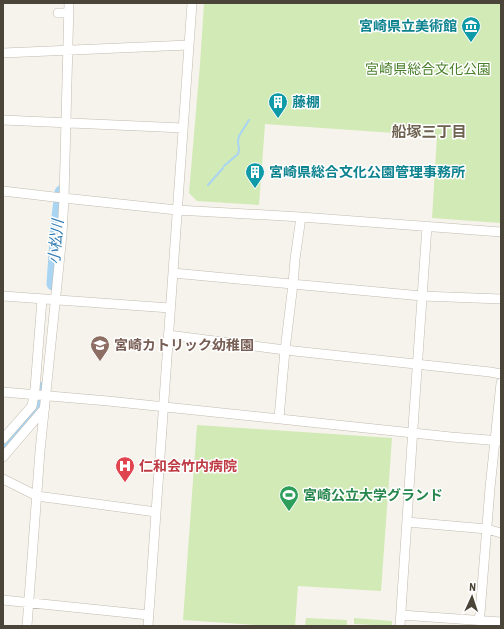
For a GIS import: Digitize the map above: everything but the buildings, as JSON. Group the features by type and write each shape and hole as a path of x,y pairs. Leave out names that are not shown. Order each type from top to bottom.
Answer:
{"street":[{"path":"27,626 40,451 56,300 64,198 60,155 66,123 70,3"},
{"path":"148,626 192,3"},
{"path":"58,13 69,13"},
{"path":"3,53 68,49 189,45"},
{"path":"3,120 183,128"},
{"path":"3,191 177,210 301,217 501,232"},
{"path":"279,418 285,350 301,217"},
{"path":"400,626 427,226"},
{"path":"173,273 422,296 501,299"},
{"path":"3,296 170,308"},
{"path":"3,439 32,406 42,299"},
{"path":"168,335 285,350 501,374"},
{"path":"479,623 487,529 498,441 501,383"},
{"path":"3,392 100,400 498,441"},
{"path":"3,457 45,408"},
{"path":"3,479 37,496 156,512"},
{"path":"407,522 487,529 501,533"},
{"path":"3,600 29,604 149,615"},
{"path":"401,615 479,623 501,622"}],"green space":[{"name":"宮崎県総合文化公園","path":"204,3 501,3 501,223 432,218 437,136 265,124 259,205 197,201 189,193"},
{"name":"宮崎公立大学グランド","path":"197,425 392,438 381,591 298,586 295,626 272,626 183,620"},
{"path":"306,618 347,620 347,626 305,626"},
{"path":"354,618 392,621 392,626 354,624"}],"waterway":[{"path":"224,166 238,154 239,136 249,120"},
{"path":"208,185 223,168"},
{"name":"小松川","path":"53,284 61,192"},
{"name":"小松川","path":"3,448 28,417 42,403 44,388"}],"place":[{"name":"宮崎県立美術館","path":"471,43"},
{"name":"藤棚","path":"278,119"},
{"name":"宮崎県総合文化公園管理事務所","path":"255,189"},
{"name":"宮崎カトリック幼稚園","path":"100,362"},
{"name":"仁和会竹内病院","path":"125,483"},
{"name":"宮崎公立大学グランド","path":"289,512"}],"district":[{"name":"船塚三丁目","path":"429,132"}]}
